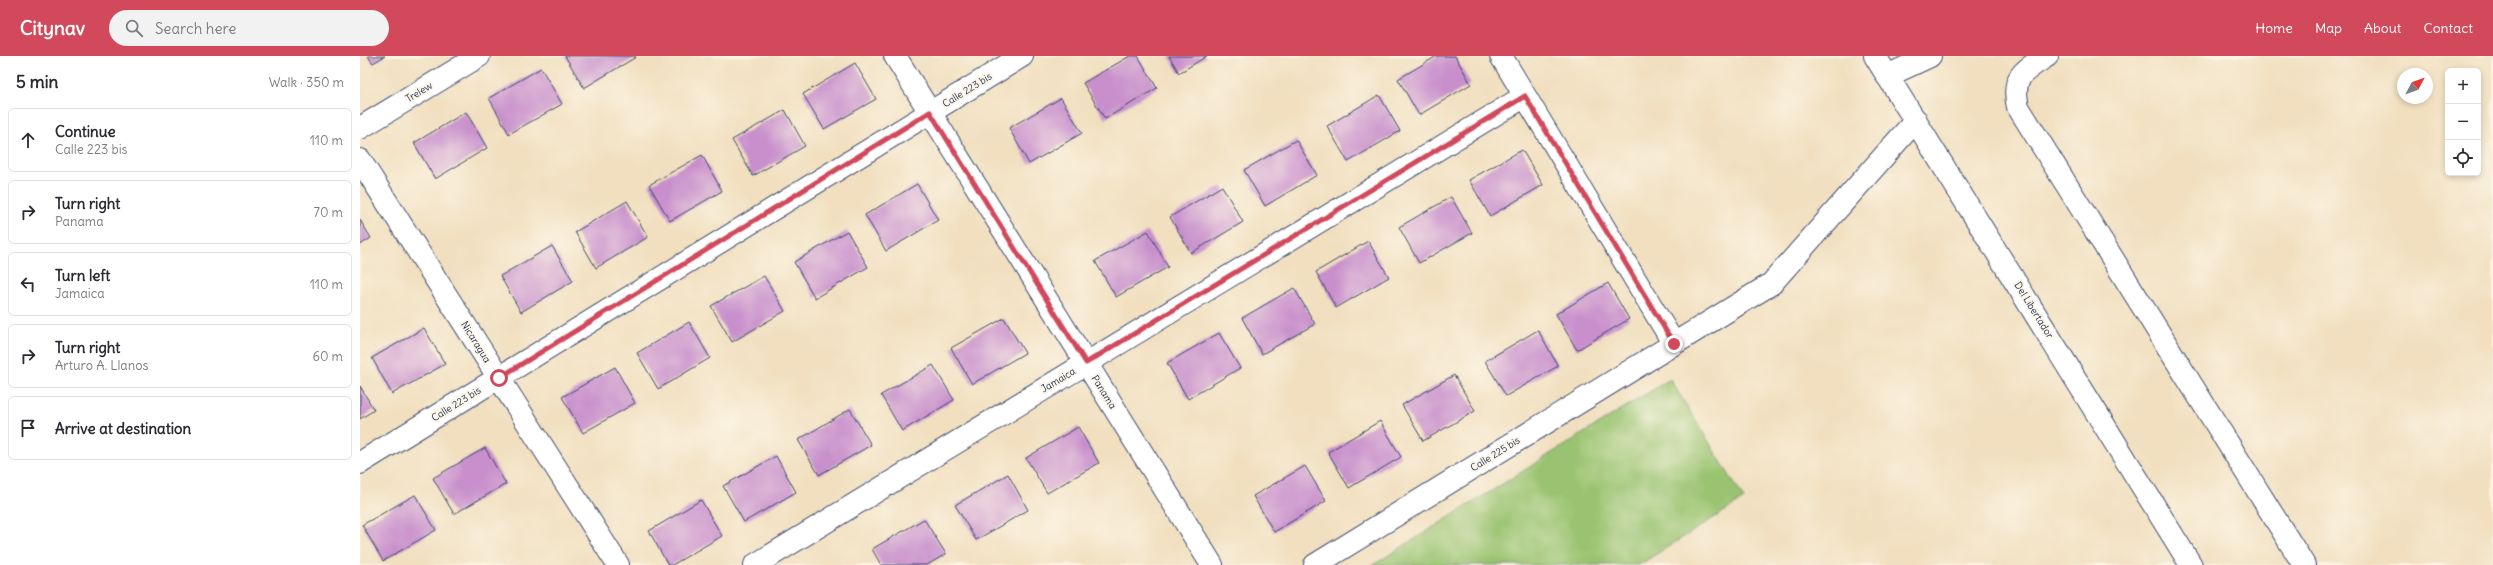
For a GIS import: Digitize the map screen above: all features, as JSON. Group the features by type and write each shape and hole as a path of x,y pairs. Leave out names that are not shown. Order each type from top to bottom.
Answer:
{"street":[{"name":"Trelew","path":"360,128 479,56"},
{"name":"Panama","path":"895,56 1212,565"},
{"name":"Calle 223 bis","path":"360,463 1022,56"},
{"path":"1501,56 1674,344"},
{"name":"Del Libertador","path":"1875,56 2191,565"},
{"path":"1887,76 1930,56"},
{"path":"2047,56 2023,71 2015,91 2018,107 2304,565"},
{"name":"Jamaica","path":"755,565 1525,96"},
{"name":"Calle 225 bis","path":"1315,565 1771,284 1916,120"},
{"name":"Nicaragua","path":"360,160 618,565"}],"green space":[{"path":"1670,379 1744,499 1639,565 1373,565"}],"building":[{"path":"368,56 385,56 373,63"},
{"path":"565,56 635,56 636,57 584,88"},
{"path":"1130,56 1138,56 1157,88 1105,119 1083,83"},
{"path":"1169,56 1207,56 1179,73"},
{"path":"1437,56 1455,56 1471,84 1419,115 1398,79"},
{"path":"855,63 876,99 824,129 803,94"},
{"path":"541,68 562,104 509,134 489,98"},
{"path":"1379,95 1400,131 1348,162 1327,126"},
{"path":"1061,98 1082,133 1029,164 1009,128"},
{"path":"785,110 805,146 753,176 732,140"},
{"path":"466,112 487,148 435,179 414,143"},
{"path":"1296,140 1317,175 1265,206 1244,170"},
{"path":"1522,150 1543,185 1490,216 1469,180"},
{"path":"702,155 722,191 670,221 649,185"},
{"path":"917,184 938,220 886,251 865,215"},
{"path":"1222,186 1243,222 1191,253 1170,217"},
{"path":"1451,197 1472,233 1419,263 1399,227"},
{"path":"627,201 648,237 596,268 575,232"},
{"path":"360,220 371,238 360,245"},
{"path":"847,231 868,267 815,298 794,262"},
{"path":"1148,231 1168,267 1116,297 1095,261"},
{"path":"1368,241 1389,277 1336,308 1316,272"},
{"path":"552,246 573,281 521,312 500,276"},
{"path":"764,276 785,311 732,342 711,306"},
{"path":"1608,283 1629,319 1577,350 1556,314"},
{"path":"1294,288 1315,324 1262,354 1242,318"},
{"path":"1004,318 1025,353 972,384 951,348"},
{"path":"689,322 710,358 658,389 637,353"},
{"path":"424,328 445,364 392,394 372,358"},
{"path":"1538,330 1558,366 1506,396 1485,361"},
{"path":"1219,333 1240,368 1188,399 1167,363"},
{"path":"933,365 954,400 902,431 881,395"},
{"path":"615,367 635,403 583,433 562,397"},
{"path":"1454,375 1475,411 1423,441 1402,405"},
{"path":"360,386 374,410 360,419"},
{"path":"850,409 871,445 819,475 798,440"},
{"path":"1380,421 1401,457 1349,488 1328,452"},
{"path":"1078,427 1099,463 1047,493 1026,458"},
{"path":"485,448 506,484 454,514 433,478"},
{"path":"776,456 796,492 744,522 723,486"},
{"path":"1305,466 1326,501 1274,532 1253,496"},
{"path":"1008,474 1028,510 976,540 955,505"},
{"path":"415,495 436,530 383,561 362,525"},
{"path":"701,500 722,536 672,565 668,565 649,531"},
{"path":"924,519 946,554 927,565 881,565 872,549"}],"route":[{"path":"499,378 930,112 1086,363 1525,96 1674,344"}]}
